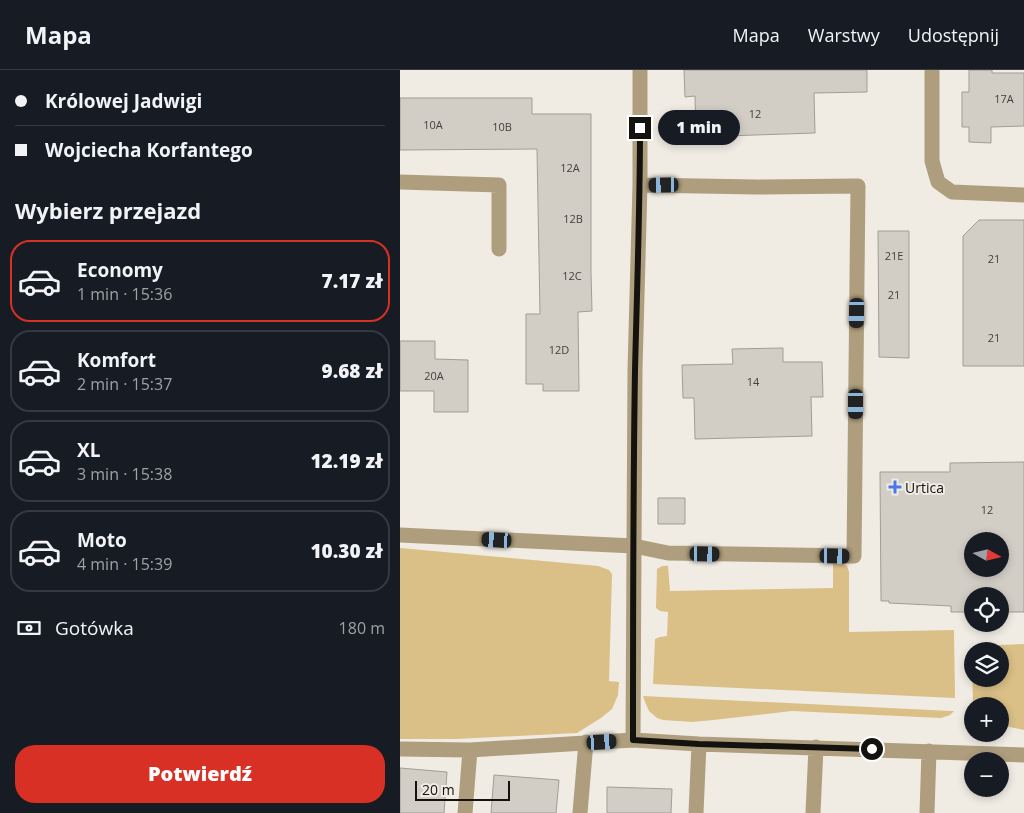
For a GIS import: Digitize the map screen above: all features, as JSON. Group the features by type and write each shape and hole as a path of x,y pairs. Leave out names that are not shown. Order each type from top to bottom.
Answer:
{"street":[{"path":"633,740 635,370 640,186 640,70"},
{"path":"932,70 932,162 938,182 952,192 1024,195"},
{"path":"400,182 499,185 499,249"},
{"path":"400,535 634,546 668,553 854,556 858,186 640,186"},
{"path":"400,749 470,750 633,740 1024,755"},
{"path":"580,813 586,742"},
{"path":"696,813 699,744"},
{"path":"813,813 816,748"},
{"path":"465,813 470,750"},
{"path":"927,813 929,751"}],"shaded area":[{"path":"400,548 598,566 609,570 612,574 609,681 619,682 618,695 612,709 577,733 456,739 400,739"},
{"path":"833,564 845,565 849,572 849,632 954,630 955,698 653,684 655,639 667,636 668,612 660,611 656,608 658,568 668,566 670,591 833,588"},
{"path":"1024,644 1024,730 1009,727 1009,697 973,697 972,687 1009,687 1009,645"},
{"path":"643,696 954,711 950,715 941,718 792,711 692,722 657,718 649,711"}],"building":[{"path":"684,70 867,70 867,92 814,93 815,133 696,137 695,96 685,97"},
{"path":"969,70 992,70 992,73 1024,73 1024,126 991,127 991,143 969,142 969,127 962,127 962,92 969,92"},
{"path":"400,98 532,98 532,114 591,114 592,311 578,312 579,391 543,391 543,384 526,384 526,314 540,314 537,149 400,150"},
{"path":"979,220 1024,220 1024,366 963,366 963,236"},
{"path":"878,231 909,231 909,358 879,357"},
{"path":"400,341 435,341 435,359 468,360 468,412 434,412 434,391 400,391"},
{"path":"783,348 783,362 822,362 823,397 811,397 812,436 695,439 694,398 683,398 682,365 733,364 732,349"},
{"path":"1024,462 1024,612 1009,612 1009,587 964,587 964,612 951,612 951,606 881,601 880,472 950,472 950,463"},
{"path":"658,498 685,498 685,524 658,524"},
{"path":"400,768 447,772 444,813 400,813"},
{"path":"494,775 559,780 556,813 491,813"},
{"path":"607,787 672,789 671,813 607,813"}],"place":[{"name":"Urtica","path":"895,487"}],"route":[{"path":"640,128 635,370 633,740 699,744 872,749"}]}
